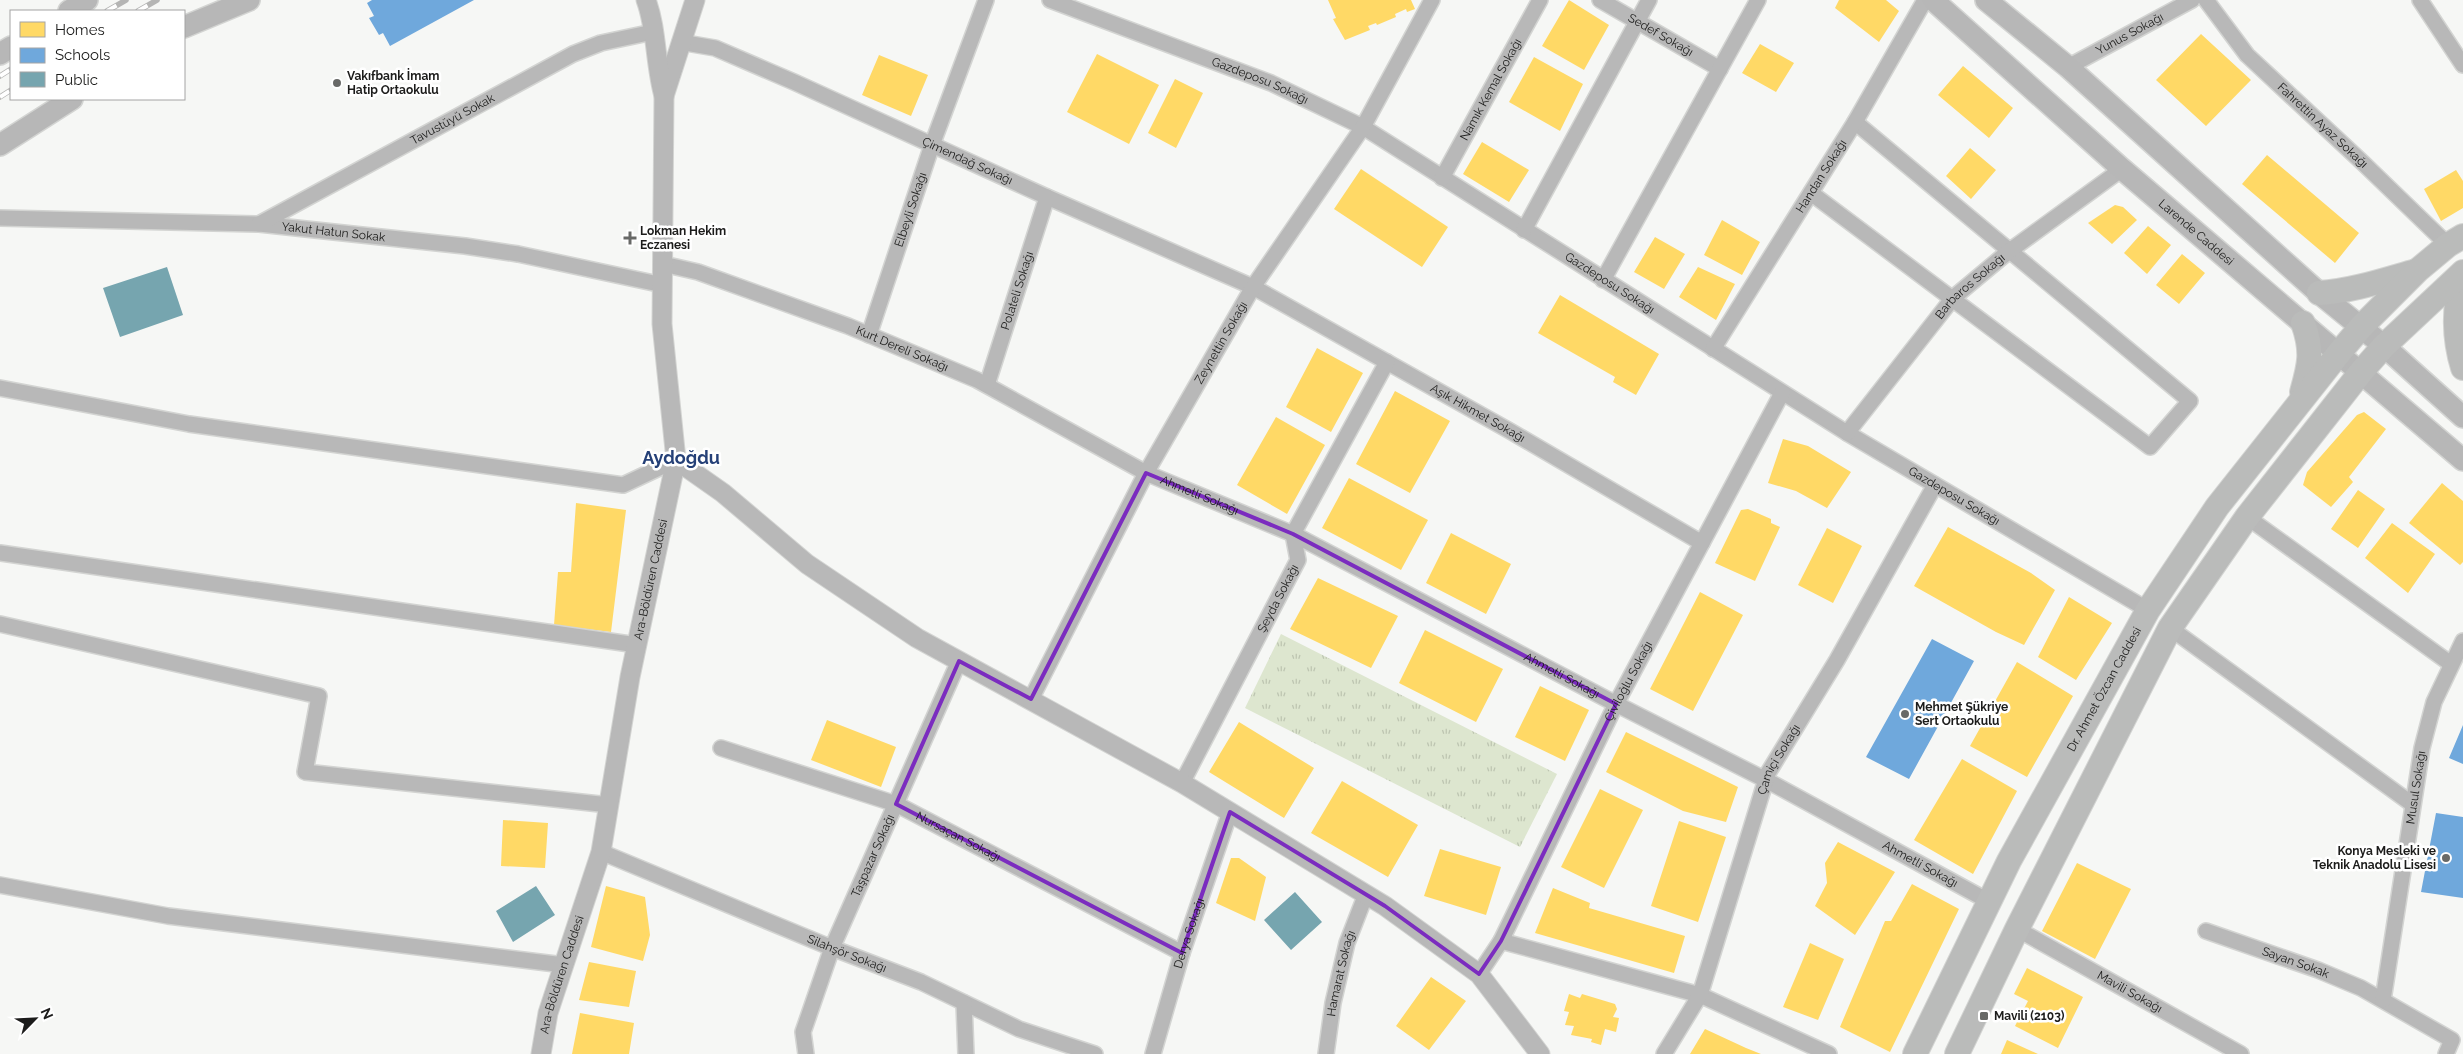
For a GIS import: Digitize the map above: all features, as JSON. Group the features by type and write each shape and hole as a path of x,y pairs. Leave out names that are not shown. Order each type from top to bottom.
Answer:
{"main road":[{"path":"71,10 87,0"},
{"path":"185,26 222,0"},
{"path":"185,27 249,0"},
{"name":"Larende Caddesi","path":"1933,0 2122,169 2463,460"},
{"path":"1986,0 2068,67 2319,293 2384,346 2463,417"},
{"path":"0,145 70,100"},
{"name":"Dr. Ahmet Özcan Caddesi","path":"1916,1054 2009,861 2148,610 2216,507 2361,327 2418,270 2455,241"},
{"path":"2319,293 2361,287 2418,270"},
{"path":"1956,1054 2017,929 2170,628 2246,517 2361,372 2384,346 2463,272"},
{"path":"2463,278 2457,295 2456,328 2458,354 2463,368"},
{"path":"2298,404 2310,362 2307,335 2303,323"}],"street":[{"name":"Ara-Böldüren Caddesi","path":"664,96 695,0"},
{"name":"Elbeyli Sokağı","path":"869,335 932,145 986,0"},
{"name":"Gazdeposu Sokağı","path":"1050,0 1271,83 1363,127 1847,433 2148,610"},
{"name":"Zeynettin Sokağı","path":"1030,699 1146,473 1253,286 1363,127 1432,0"},
{"name":"Namık Kemal Sokağı","path":"1442,178 1540,0"},
{"name":"Sedef Sokağı","path":"1600,0 1638,20 1720,69"},
{"path":"1524,230 1649,0"},
{"path":"1603,280 1758,0"},
{"name":"Handan Sokağı","path":"1713,350 1855,122 1925,0"},
{"name":"Yunus Sokağı","path":"2068,67 2192,0"},
{"name":"Fahrettin Ayaz Sokağı","path":"2206,0 2246,55 2362,162 2455,241"},
{"path":"2420,0 2463,65"},
{"name":"Ara-Böldüren Caddesi","path":"541,1054 548,1013 601,852 637,645 676,460 662,324 664,96 647,1"},
{"name":"Tavustüyü Sokak","path":"260,224 573,54 601,43 653,32"},
{"name":"Çimendağ Sokağı","path":"680,42 715,48 1047,197 1253,286"},
{"path":"1811,193 2150,447 2190,402 2008,252 1949,199 1855,122"},
{"name":"Barbaros Sokağı","path":"1847,433 1953,298 2008,252 2122,169"},
{"name":"Polateli Sokağı","path":"987,385 1047,197"},
{"name":"Yakut Hatun Sokak","path":"0,218 260,224 466,246 663,285"},
{"name":"Kurt Dereli Sokağı","path":"663,264 698,272 869,335 987,385 1128,461"},
{"name":"Aşık Hikmet Sokağı","path":"1253,286 1702,543"},
{"path":"1292,534 1387,362"},
{"path":"0,388 189,424 623,485 676,460 723,493 807,564 916,638 1182,783 1366,894 1479,974 1540,1054"},
{"name":"Çiviloğlu Sokağı","path":"1479,974 1501,941 1616,704 1782,393"},
{"name":"Ahmetli Sokağı","path":"1128,461 1146,473 1292,534 1616,704 1766,780 1990,902"},
{"name":"Çamiçi Sokağı","path":"1664,1054 1700,995 1766,780 1837,660 1935,485"},
{"path":"2246,517 2451,664"},
{"name":"Şeyda Sokağı","path":"1182,783 1298,560 1292,534"},
{"path":"0,553 637,645"},
{"path":"0,624 319,696 304,772 609,805"},
{"path":"2170,628 2412,804"},
{"name":"Musul Sokağı","path":"2383,1000 2422,748 2434,702 2463,641"},
{"name":"Taşpazar Sokağı","path":"806,1054 803,1032 832,948 959,660"},
{"name":"Nursaçan Sokağı","path":"721,748 896,804 1182,953"},
{"name":"Derya Sokağı","path":"1153,1054 1182,953 1230,812"},
{"name":"Silahşör Sokağı","path":"601,852 832,948 921,982 1019,1029 1095,1054"},
{"path":"0,884 168,916 564,965"},
{"name":"Hamarat Sokağı","path":"1326,1054 1332,1003 1347,943 1366,894"},
{"name":"Mavili Sokağı","path":"2017,929 2241,1054"},
{"name":"Sayan Sokak","path":"2206,931 2338,978 2383,1000 2452,1040 2446,1054"},
{"path":"1501,941 1700,995 1829,1054"},
{"path":"964,1003 966,1054"}],"highlighted area":[{"path":"1146,473 1293,534 1616,704 1501,941 1479,974 1385,906 1230,812 1182,953 896,804 959,661 1031,699"}],"green space":[{"path":"1281,634 1557,774 1520,847 1245,708"}],"building: Homes":[{"path":"1328,0 1411,0 1415,9 1407,12 1406,9 1395,14 1396,17 1377,25 1376,23 1368,26 1370,30 1345,40 1333,19 1336,18"},
{"path":"1569,0 1609,25 1584,70 1542,46"},
{"path":"1839,0 1886,0 1899,11 1879,42 1835,8"},
{"path":"2201,34 2251,80 2206,126 2156,80"},
{"path":"1760,44 1794,63 1776,92 1742,73"},
{"path":"1097,54 1159,85 1129,144 1067,112"},
{"path":"879,55 928,75 911,116 862,95"},
{"path":"1534,57 1583,84 1560,131 1509,102"},
{"path":"1963,66 2013,108 1989,138 1938,95"},
{"path":"1175,79 1203,93 1176,148 1148,133"},
{"path":"1482,142 1529,170 1509,202 1463,174"},
{"path":"1970,148 1996,170 1971,199 1946,176"},
{"path":"2267,155 2359,233 2335,263 2242,184"},
{"path":"1361,169 1448,227 1422,267 1334,209"},
{"path":"2456,170 2463,181 2463,208 2441,221 2424,189"},
{"path":"2115,205 2123,207 2137,220 2112,244 2088,223"},
{"path":"1722,220 1760,242 1742,275 1704,255"},
{"path":"2148,226 2171,245 2147,274 2124,253"},
{"path":"1655,237 1685,254 1664,289 1634,272"},
{"path":"2182,254 2205,273 2179,304 2156,285"},
{"path":"1698,267 1735,284 1716,320 1679,297"},
{"path":"1560,295 1659,354 1636,395 1613,382 1615,377 1538,333"},
{"path":"1317,348 1363,373 1331,432 1286,407"},
{"path":"1395,391 1450,421 1410,493 1356,464"},
{"path":"2364,412 2386,429 2349,477 2353,482 2331,507 2303,485 2307,472 2357,415"},
{"path":"1276,417 1325,445 1287,514 1237,485"},
{"path":"1783,439 1808,446 1851,472 1827,508 1796,491 1768,483"},
{"path":"1349,478 1428,520 1401,570 1322,528"},
{"path":"2442,483 2463,501 2463,562 2460,565 2409,523"},
{"path":"2358,490 2385,509 2358,548 2331,529"},
{"path":"576,503 626,510 611,632 554,625 558,572 571,572"},
{"path":"1748,509 1771,519 1771,523 1780,527 1755,581 1715,563 1741,510"},
{"path":"2392,523 2435,554 2408,593 2365,558"},
{"path":"1948,527 2031,573 2055,590 2024,645 1996,632 1914,586"},
{"path":"1827,528 1862,546 1833,603 1798,585"},
{"path":"1451,533 1511,564 1486,614 1426,583"},
{"path":"1318,578 1398,616 1371,668 1290,629"},
{"path":"1700,592 1743,615 1693,711 1650,689"},
{"path":"2069,597 2112,623 2076,680 2038,657"},
{"path":"1425,630 1503,669 1476,722 1399,683"},
{"path":"2017,662 2073,696 2027,777 1970,746"},
{"path":"1540,686 1589,710 1565,761 1515,737"},
{"path":"827,720 896,747 881,787 811,760"},
{"path":"1239,722 1314,768 1284,818 1209,772"},
{"path":"1626,732 1738,787 1726,822 1683,811 1606,772"},
{"path":"1962,759 2017,791 1973,874 1914,840"},
{"path":"1342,781 1418,825 1388,877 1311,833"},
{"path":"1600,789 1643,810 1604,888 1561,867"},
{"path":"503,820 548,823 545,868 501,866"},
{"path":"1679,821 1726,837 1698,922 1651,906"},
{"path":"1838,842 1895,872 1855,935 1815,906 1827,883 1825,863"},
{"path":"1440,849 1501,867 1486,915 1424,896"},
{"path":"1231,858 1239,858 1266,877 1255,921 1216,903"},
{"path":"2077,863 2131,889 2095,959 2042,931"},
{"path":"1912,884 1959,909 1890,1052 1840,1027 1885,921 1891,921"},
{"path":"606,886 645,897 650,935 643,961 591,947"},
{"path":"1553,888 1590,903 1589,908 1685,936 1674,973 1535,933"},
{"path":"1810,943 1844,959 1818,1020 1783,1007"},
{"path":"589,962 636,971 629,1007 579,1000"},
{"path":"2027,968 2083,997 2058,1048 2015,1026 2028,1001 2014,994"},
{"path":"1431,977 1466,1001 1429,1050 1396,1026"},
{"path":"1569,994 1580,998 1582,994 1615,1004 1617,1009 1613,1017 1619,1018 1616,1032 1605,1029 1601,1045 1591,1042 1592,1039 1571,1035 1574,1026 1565,1025 1569,1012 1564,1011"},
{"path":"580,1013 634,1023 629,1054 572,1054"},
{"path":"1705,1029 1746,1048 1761,1054 1690,1054"},
{"path":"2007,1040 2038,1054 2001,1054"}],"building: Schools":[{"path":"372,0 474,0 390,46 383,33 379,35 369,18 374,16 367,3"},
{"path":"1932,639 1974,661 1909,779 1866,757"},
{"path":"2463,725 2463,764 2449,758"},
{"path":"2436,813 2463,817 2463,898 2421,892"}],"building: Public":[{"path":"167,267 183,315 120,337 103,288"},
{"path":"536,886 555,915 513,942 496,911"},
{"path":"1295,892 1322,922 1291,950 1264,920"}],"railway":[{"path":"109,10 126,0"},
{"path":"140,10 157,0"},
{"path":"0,76 10,70"},
{"path":"0,97 10,91"}],"place":[{"name":"Vakıfbank İmam Hatip Ortaokulu","path":"337,83"},
{"name":"Lokman Hekim Eczanesi","path":"630,238"},
{"name":"Mehmet Şükriye Sert Ortaokulu","path":"1905,714"},
{"name":"Konya Mesleki ve Teknik Anadolu Lisesi","path":"2446,858"},
{"name":"Mavili (2103)","path":"1984,1016"}],"district":[{"name":"Aydoğdu","path":"681,457"}]}
